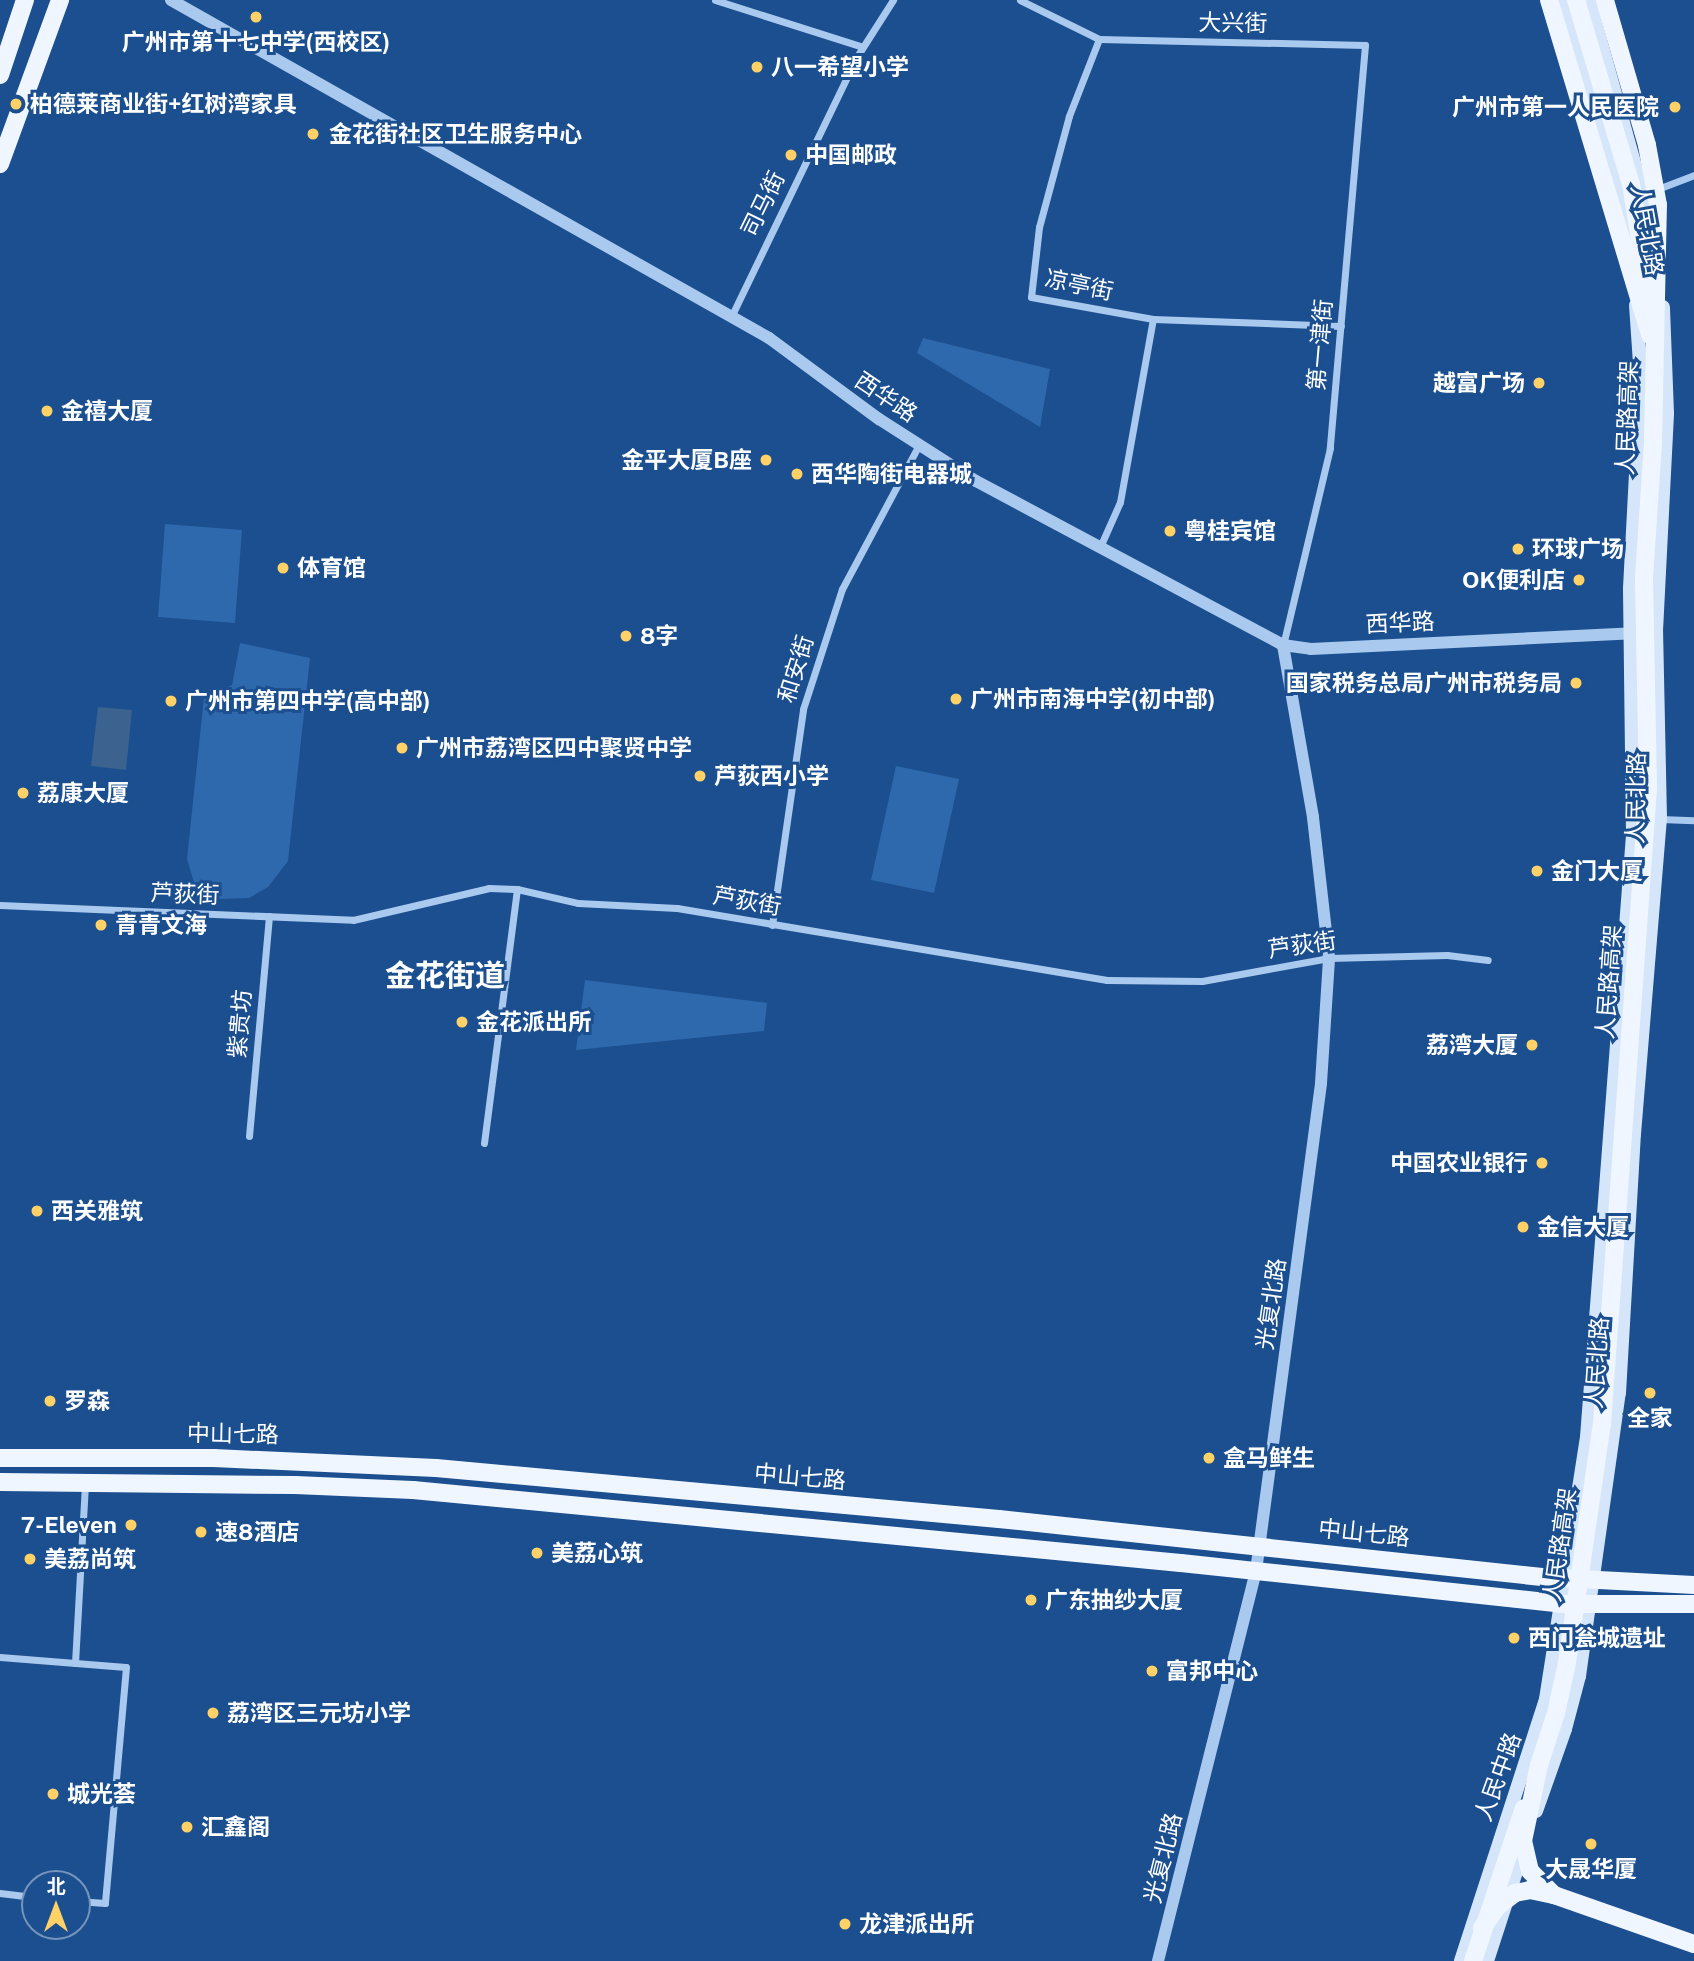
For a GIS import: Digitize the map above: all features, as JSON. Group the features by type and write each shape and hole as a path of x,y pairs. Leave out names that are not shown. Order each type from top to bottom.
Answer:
{"main road":[{"path":"0,75 25,0"},
{"path":"1549,0 1654,345"},
{"name":"人民北路","path":"1562,1604 1592,1392 1631,878 1634,785 1630,634 1641,412 1636,305 1618,189 1565,0"},
{"name":"人民路高架","path":"1473,1961 1556,1713 1567,1663 1605,1387 1647,798 1644,609 1653,441 1654,345 1645,262 1631,184 1576,0"},
{"name":"人民北路","path":"1589,0 1644,195 1657,254 1667,365 1656,631 1660,819 1634,1134 1619,1393 1590,1604"},
{"path":"1605,0 1654,179 1659,238 1654,345"},
{"path":"0,164 58,2"},
{"name":"中山七路","path":"0,1458 214,1458 436,1468 999,1519 1566,1579 1694,1584"},
{"path":"0,1482 295,1485 423,1491 1256,1571 1562,1604 1694,1604"},
{"name":"人民中路","path":"1461,1961 1539,1728 1552,1676 1562,1604"},
{"name":"人民中路","path":"1487,1961 1572,1703 1590,1604"},
{"path":"1539,1765 1523,1841 1530,1871 1554,1895"},
{"path":"1482,1928 1497,1907 1515,1893 1530,1890 1554,1895 1694,1944"}],"street":[{"name":"西华路","path":"171,0 769,338 919,445 976,481 1283,645 1311,649 1656,631"},
{"path":"715,0 863,47"},
{"name":"司马街","path":"731,317 863,47 893,0"},
{"path":"1020,0 1099,39"},
{"name":"大兴街","path":"1099,39 1365,45"},
{"name":"凉亭街","path":"1099,39 1069,116 1042,215 1031,297 1153,320 1341,326"},
{"name":"第一津街","path":"1283,645 1330,448 1365,45"},
{"path":"1644,195 1694,175"},
{"path":"1100,547 1120,502 1153,320"},
{"name":"和安街","path":"772,925 803,709 842,589 919,445"},
{"name":"光复北路","path":"1158,1961 1256,1571 1321,1083 1329,958 1312,817 1283,645"},
{"path":"1660,819 1694,821"},
{"path":"484,1143 517,889"},
{"name":"芦荻街","path":"0,905 353,920 471,891 517,889 578,903 677,908 1107,980 1202,981 1329,958 1447,955 1488,960"},
{"name":"紫贵坊","path":"249,1136 269,916"},
{"path":"75,1663 85,1482"},
{"path":"0,1657 126,1667 105,1903 91,1902"},
{"path":"0,1893 21,1895"}],"shaded area":[{"path":"923,338 1050,369 1040,427 917,353"},
{"path":"165,524 242,530 235,623 158,617"},
{"path":"240,643 310,658 288,861 268,887 249,898 221,899 196,889 187,859 204,697 232,685"},
{"path":"98,707 132,710 126,770 91,766"},
{"path":"896,766 959,779 934,893 871,880"},
{"path":"585,980 767,1003 764,1031 576,1050"}],"place":[{"name":"广州市第十七中学(西校区)","path":"256,17"},
{"name":"八一希望小学","path":"757,67"},
{"name":"柏德莱商业街+红树湾家具","path":"16,104"},
{"name":"广州市第一人民医院","path":"1675,107"},
{"name":"金花街社区卫生服务中心","path":"313,134"},
{"name":"中国邮政","path":"791,155"},
{"name":"越富广场","path":"1539,383"},
{"name":"金禧大厦","path":"47,411"},
{"name":"金平大厦B座","path":"766,460"},
{"name":"西华陶街电器城","path":"797,474"},
{"name":"粤桂宾馆","path":"1170,531"},
{"name":"环球广场","path":"1518,549"},
{"name":"体育馆","path":"283,568"},
{"name":"OK便利店","path":"1579,580"},
{"name":"8字","path":"626,636"},
{"name":"国家税务总局广州市税务局","path":"1576,683"},
{"name":"广州市南海中学(初中部)","path":"956,699"},
{"name":"广州市第四中学(高中部)","path":"171,701"},
{"name":"广州市荔湾区四中聚贤中学","path":"402,748"},
{"name":"芦荻西小学","path":"700,776"},
{"name":"荔康大厦","path":"23,793"},
{"name":"金门大厦","path":"1537,871"},
{"name":"青青文海","path":"101,925"},
{"name":"金花派出所","path":"462,1022"},
{"name":"荔湾大厦","path":"1532,1045"},
{"name":"中国农业银行","path":"1542,1163"},
{"name":"西关雅筑","path":"37,1211"},
{"name":"金信大厦","path":"1523,1227"},
{"name":"全家","path":"1650,1393"},
{"name":"罗森","path":"50,1401"},
{"name":"盒马鲜生","path":"1209,1458"},
{"name":"7-Eleven","path":"131,1525"},
{"name":"速8酒店","path":"201,1532"},
{"name":"美荔心筑","path":"537,1553"},
{"name":"美荔尚筑","path":"30,1559"},
{"name":"广东抽纱大厦","path":"1031,1600"},
{"name":"西门瓮城遗址","path":"1514,1638"},
{"name":"富邦中心","path":"1152,1671"},
{"name":"荔湾区三元坊小学","path":"213,1713"},
{"name":"城光荟","path":"53,1794"},
{"name":"汇鑫阁","path":"187,1827"},
{"name":"大晟华厦","path":"1591,1844"},
{"name":"龙津派出所","path":"845,1924"}],"district":[{"name":"金花街道","path":"445,975"}]}
